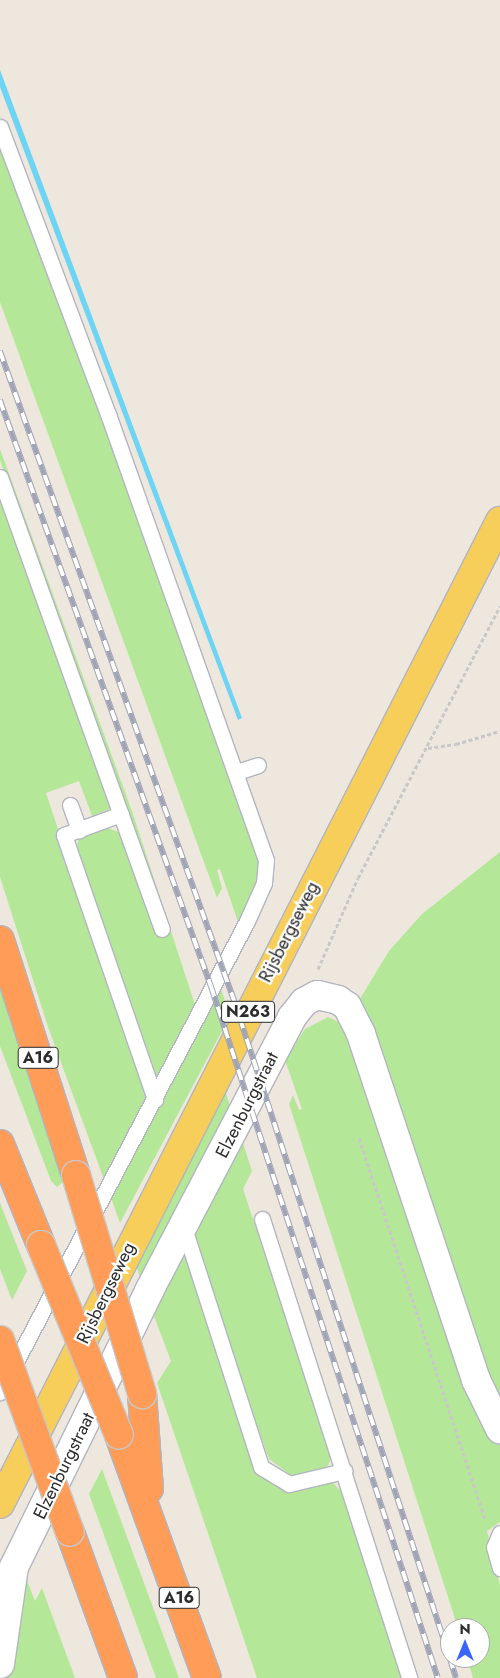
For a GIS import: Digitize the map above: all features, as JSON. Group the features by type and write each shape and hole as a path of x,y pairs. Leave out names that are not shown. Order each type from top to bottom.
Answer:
{"highway":[{"name":"A16","path":"0,940 76,1175 142,1394 151,1518"},
{"name":"A16","path":"0,1144 120,1435 208,1678"},
{"path":"0,1340 34,1440 123,1678"},
{"path":"0,1393 34,1440"}],"main road":[{"name":"Rijsbergseweg","path":"0,1504 500,521"}],"street":[{"path":"304,1002 316,995 338,1000 347,1006 361,1034 476,1380 500,1429"},
{"name":"Elzenburgstraat","path":"0,1664 14,1567 149,1291 184,1228 292,1017 304,1002"}],"lane":[{"path":"0,127 264,848 265,878 155,1100 0,1393"},
{"path":"0,477 162,929"},
{"path":"237,772 258,765"},
{"path":"70,805 79,830"},
{"path":"121,814 64,835 155,1100"},
{"path":"262,1219 409,1678"},
{"path":"184,1228 261,1467 289,1484 344,1471"},
{"path":"500,1534 494,1547 500,1568"}],"path":[{"path":"304,1002 358,878 500,606"},
{"path":"427,748 456,744 500,731"},
{"path":"359,1138 484,1518 500,1534"}],"green space":[{"path":"0,142 103,416 262,861 257,883 239,925 220,869 217,870 222,888 217,898 0,302"},
{"path":"0,449 132,811 195,1005 153,1083 76,853 79,836 104,827 122,833 127,813 0,460"},
{"path":"0,497 115,807 92,816 79,781 46,793 145,1090 146,1099 106,1185 48,1027 0,877"},
{"path":"500,852 500,1413 358,1002 389,951 422,914"},
{"path":"0,986 62,1174 62,1183 57,1187 51,1181 0,1046"},
{"path":"221,989 230,1016 120,1223 110,1195"},
{"path":"328,1017 343,1024 500,1444 500,1522 487,1531 500,1585 500,1678 473,1678 470,1668 490,1668 490,1618 455,1618 289,1104 293,1095 299,1110 302,1109 285,1060 305,1029"},
{"path":"224,1088 233,1114 142,1284 134,1259"},
{"path":"241,1137 252,1171 243,1189 332,1456 326,1470 292,1476 269,1459 194,1247 194,1231"},
{"path":"0,1203 27,1271 12,1300 0,1269"},
{"path":"187,1257 272,1480 329,1479 343,1493 401,1678 257,1678 157,1383 171,1361 152,1311 178,1259"},
{"path":"102,1469 179,1678 156,1678 89,1494"},
{"path":"24,1573 35,1601 42,1588 75,1678 3,1678"}],"water":[{"path":"0,70 242,718 238,720 0,87"}],"railway":[{"path":"0,351 233,997 440,1628"},
{"path":"0,400 211,986 438,1678"},
{"path":"453,1668 456,1678"}]}
